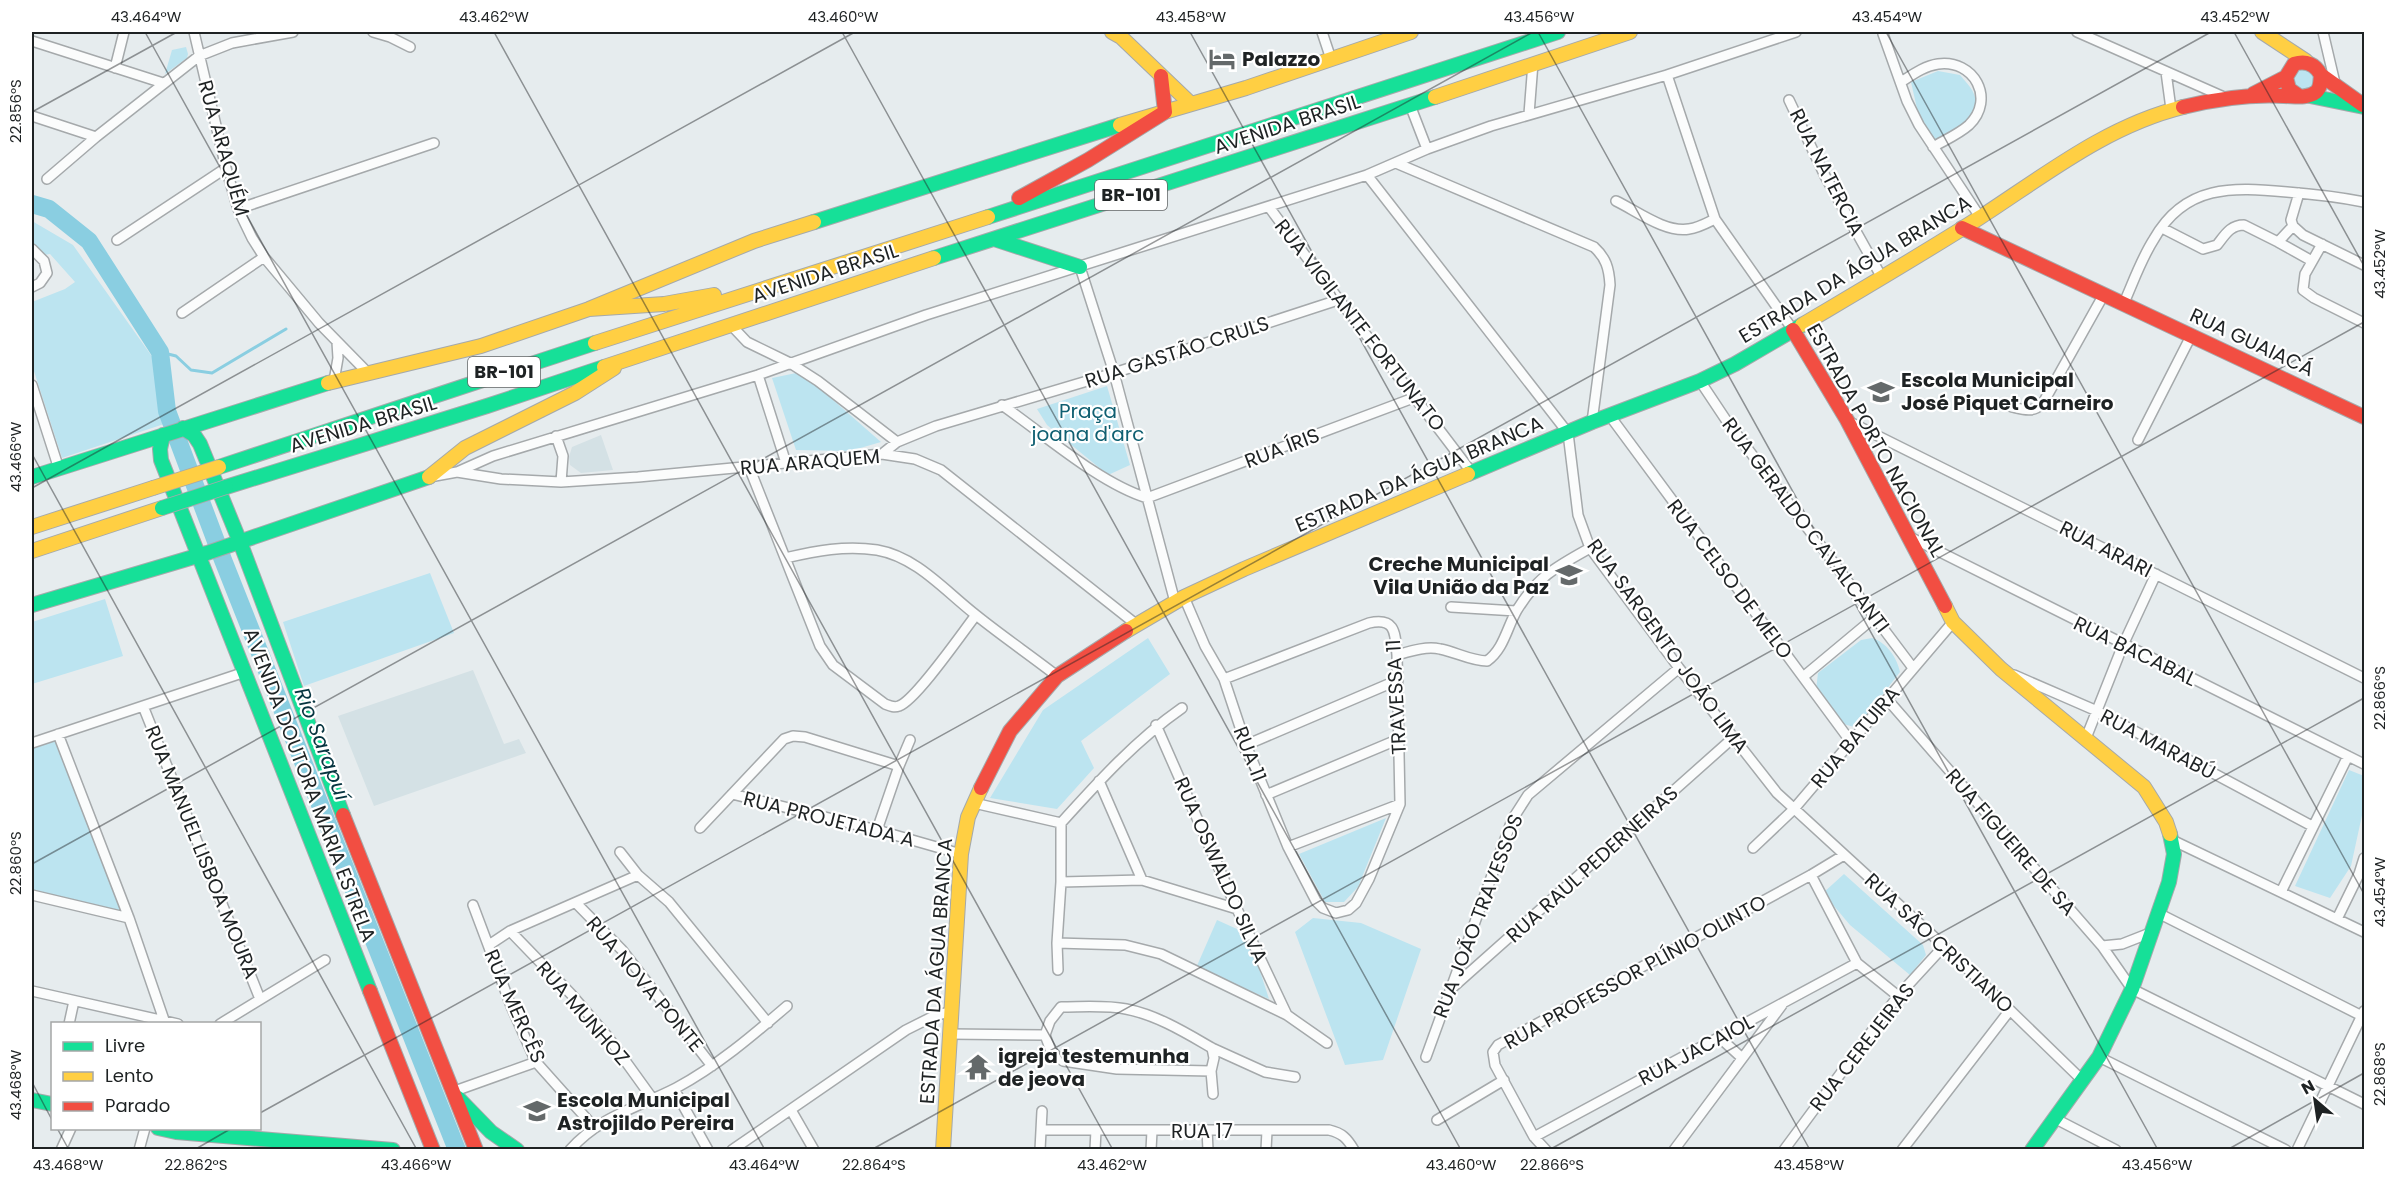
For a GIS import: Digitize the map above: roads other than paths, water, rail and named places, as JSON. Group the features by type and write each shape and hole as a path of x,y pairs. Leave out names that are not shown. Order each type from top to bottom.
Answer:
{"main road":[{"path":"1112,32 1127,43 1190,103"},
{"path":"32,477 334,381 481,346 590,309 754,241 1190,103 1246,88 1411,32"},
{"name":"AVENIDA BRASIL","path":"32,527 1558,32"},
{"name":"AVENIDA BRASIL","path":"32,550 487,406 632,356 1630,32"},
{"path":"2265,33 2306,62 2313,64 2321,75 2320,86 2304,96 2289,90 2280,53 2265,33"},
{"path":"2286,74 2294,64 2306,62"},
{"name":"ESTRADA DA ÁGUA BRANCA","path":"2246,97 2286,74"},
{"name":"ESTRADA DA ÁGUA BRANCA","path":"2321,75 2336,83 2364,107"},
{"path":"1161,76 1165,112"},
{"name":"ESTRADA DA ÁGUA BRANCA","path":"943,1149 961,854 968,817 1010,731 1057,676 1180,600 1244,569 1592,422 1700,381 1735,364 1980,217 2101,139 2171,109 2224,97 2304,96 2364,107"},
{"path":"974,220 1088,160 1165,112"},
{"name":"RUA GUAIACÁ","path":"1962,228 2364,417"},
{"path":"994,239 1080,267"},
{"path":"590,309 664,304 777,284"},
{"name":"ESTRADA PORTO NACIONAL","path":"1793,330 1847,420 1953,622 2001,669 2144,788 2166,822 2172,840 2174,854 2169,882 2132,989 2099,1057 2031,1149"},
{"path":"32,605 263,535 429,477 465,448 574,393 632,356"},
{"path":"173,431 160,448 161,460 196,556"},
{"name":"AVENIDA DOUTORA MARIA ESTRELA","path":"173,431 194,435 200,444 233,544 247,561 376,902 476,1149"},
{"path":"32,521 61,518"},
{"path":"247,561 253,547 263,535"},
{"path":"32,560 75,536"},
{"name":"AVENIDA DOUTORA MARIA ESTRELA","path":"196,556 245,672 433,1149"},
{"path":"452,1092 491,1132 517,1149"},
{"path":"32,1100 51,1104"},
{"path":"167,1130 333,1148 393,1149"}],"street":[{"path":"115,68 124,32"},
{"name":"RUA ARAQUÉM","path":"194,32 226,168 238,208 264,257 337,342 367,372"},
{"path":"47,179 96,137 199,56 232,43 293,32"},
{"path":"373,32 410,47"},
{"path":"1322,32 1331,59"},
{"path":"457,472 493,456 758,375 926,315 1367,175 1427,149 1529,114 1667,75 1796,32"},
{"path":"2077,32 2224,97"},
{"path":"2323,32 2336,83"},
{"path":"1883,34 1900,82 1919,124 1980,217"},
{"path":"32,41 163,83"},
{"path":"1529,114 1533,63"},
{"path":"1900,82 1923,68 1938,64 1952,64 1966,69 1975,78 1981,101 1977,113 1969,124 1933,147"},
{"path":"2166,72 2171,109"},
{"name":"ESTRADA PORTO NACIONAL","path":"1667,75 1715,219 1793,330"},
{"name":"RUA NATERCIA","path":"1790,100 1825,176 1881,276"},
{"path":"1410,105 1427,149"},
{"path":"32,116 96,137"},
{"path":"238,208 434,143"},
{"path":"1396,163 1594,247 1602,254 1609,271 1610,285 1592,422"},
{"path":"117,240 226,168"},
{"path":"1367,175 1568,433"},
{"path":"2123,305 2154,238 2183,206 2202,196 2219,190 2242,188 2364,202"},
{"path":"2299,193 2292,215 2293,226 2303,235 2364,265"},
{"path":"1616,201 1678,230 1691,229 1715,219"},
{"name":"RUA VIGILANTE FORTUNATO","path":"1269,207 1472,473"},
{"path":"2162,228 2203,249 2217,245 2228,230 2244,225 2312,261"},
{"path":"2278,242 2293,226"},
{"path":"2322,244 2305,274 2303,290 2314,298 2364,323"},
{"path":"32,249 44,261 47,273 40,284 32,287"},
{"path":"182,314 264,257"},
{"name":"RUA 11","path":"1080,267 1114,373 1147,498 1180,600 1224,679 1246,745 1288,847 1309,891 1323,908"},
{"path":"2012,407 2030,411 2038,409 2043,403 2103,296"},
{"name":"RUA GASTÃO CRULS","path":"882,454 897,442 936,426 1114,373 1338,300"},
{"path":"730,324 747,342 790,363 818,381 897,442"},
{"path":"2138,440 2191,336"},
{"path":"334,381 338,358 337,342"},
{"path":"758,375 786,463"},
{"name":"RUA GERALDO CAVALCANTI","path":"1700,381 1726,420 1913,668"},
{"path":"32,385 59,469"},
{"name":"RUA ÍRIS","path":"1147,498 1416,397"},
{"path":"1002,405 1109,481 1128,492 1147,498"},
{"name":"RUA CELSO DE MELO","path":"1610,416 1851,742"},
{"name":"RUA ARARI","path":"1847,420 2364,678"},
{"name":"RUA SARGENTO JOÃO LIMA","path":"1568,433 1577,508 1590,548 1679,668 1793,810"},
{"path":"556,436 562,456 561,482"},
{"name":"RUA ARAQUEM","path":"429,477 457,472 501,479 561,482 882,454 915,459 940,470 1137,625"},
{"path":"749,467 826,657 853,682 885,704 893,707 899,706 913,695 976,615"},
{"name":"RUA BACABAL","path":"1907,536 2364,764"},
{"path":"785,558 829,549 856,548 878,550 897,556 912,563 1057,676"},
{"path":"1397,655 1431,647 1479,661 1487,661 1498,651 1516,611 1541,577 1590,548"},
{"path":"2086,738 2123,645 2156,574"},
{"path":"1451,607 1516,611"},
{"path":"1803,677 1875,617"},
{"name":"TRAVESSA 11","path":"1224,679 1368,623 1380,620 1388,622 1395,635 1400,804 1356,903 1348,910 1336,913 1323,908"},
{"name":"RUA BATUIRA","path":"1753,848 1793,810 1953,622"},
{"name":"RUA JOÃO TRAVESSOS","path":"1426,1057 1519,805 1679,668"},
{"name":"RUA MARABÚ","path":"2001,669 2097,711 2312,826"},
{"path":"32,743 245,672"},
{"path":"1246,745 1398,680"},
{"name":"RUA FIGUEIRE DE SA","path":"1887,699 2102,946 2132,989"},
{"name":"RUA MANUEL LISBOA MOURA","path":"143,706 260,999"},
{"path":"1058,970 1061,823 1099,781 1156,725 1182,708"},
{"name":"RUA OSWALDO SILVA","path":"1156,725 1237,909 1287,1015"},
{"path":"58,734 129,918 164,1020"},
{"path":"700,828 775,747 784,739 793,736 806,737 899,766"},
{"name":"RUA RAUL PEDERNEIRAS","path":"1449,990 1734,737"},
{"path":"1266,795 1399,739"},
{"path":"877,830 910,740"},
{"path":"2281,892 2348,756"},
{"path":"1099,781 1142,880"},
{"name":"RUA PROJETADA A","path":"732,794 877,830 961,854"},
{"path":"974,803 1061,823"},
{"path":"1288,847 1400,804"},
{"name":"RUA SÃO CRISTIANO","path":"1793,810 1944,946 2081,1079"},
{"path":"2172,840 2364,932"},
{"path":"620,852 638,875 669,902 768,1023"},
{"name":"RUA PROFESSOR PLÍNIO OLINTO","path":"1546,1149 1534,1137 1492,1058 1493,1052 1506,1039 1844,855"},
{"path":"2337,919 2359,874 2364,858"},
{"path":"489,945 510,931 638,875"},
{"path":"1811,875 1857,963 1898,996"},
{"path":"1061,882 1142,880 1237,909"},
{"path":"32,895 129,918"},
{"name":"RUA NOVA PONTE","path":"576,903 622,950 712,1066"},
{"name":"RUA MERCÊS","path":"473,905 511,1006 536,1062 594,1127"},
{"path":"2158,913 2364,1015 2326,1086 2297,1149"},
{"name":"RUA MUNHOZ","path":"510,931 572,994 608,1037 652,1098"},
{"path":"2102,946 2122,944 2150,933"},
{"path":"1057,943 1125,945 1161,954 1287,1015 1327,1043"},
{"name":"RUA CEREJEIRAS","path":"1784,1149 1898,996 1944,946"},
{"path":"222,1022 326,960"},
{"name":"RUA JACAIOL","path":"1534,1137 1857,963"},
{"path":"2132,989 2364,1104"},
{"path":"32,991 173,1022"},
{"path":"69,1022 74,1001"},
{"path":"1674,1149 1784,1002"},
{"path":"570,1149 594,1127 674,1089 712,1066 788,1006"},
{"path":"1211,1071 1117,1069 1063,1061 1051,1051 1045,1035 1050,1021 1061,1006 1111,1007 1129,1010 1179,1029 1212,1048 1265,1072 1296,1077"},
{"path":"1902,1149 2010,1010"},
{"path":"732,1149 906,1030 936,1015 951,1012"},
{"path":"950,1034 1045,1035"},
{"path":"1719,1037 1742,1059"},
{"path":"1212,1048 1213,1094"},
{"path":"2099,1057 2286,1149"},
{"path":"452,1092 536,1062"},
{"path":"1437,1120 1504,1080"},
{"path":"674,1089 708,1149"},
{"path":"791,1110 813,1149"},
{"path":"1040,1149 1042,1111"},
{"path":"2054,1118 2116,1149"},
{"path":"61,1149 70,1130"},
{"path":"140,1149 145,1130"},
{"name":"RUA 17","path":"1041,1130 1329,1130 1340,1132 1354,1149"},
{"path":"1095,1149 1096,1130"},
{"path":"1207,1130 1208,1149"},
{"path":"1151,1149 1152,1131"},
{"path":"1266,1149 1268,1131"},
{"path":"943,1149 952,1149"}],"waterway":[{"name":"Rio Sarapuí","path":"32,204 49,209 89,241 160,352 167,411 223,560 457,1150"},
{"name":"Rio Sarapuí","path":"160,352 176,356 191,370 212,373 286,329"}],"place":[{"name":"Palazzo","path":"1222,59"},
{"name":"Escola Municipal José Piquet Carneiro","path":"1881,392"},
{"name":"Creche Municipal Vila União da Paz","path":"1569,575"},
{"name":"igreja testemunha de jeova","path":"978,1067"},
{"name":"Escola Municipal Astrojildo Pereira","path":"537,1111"}],"park label":[{"name":"Praça joana d'arc","path":"1088,422"}]}
